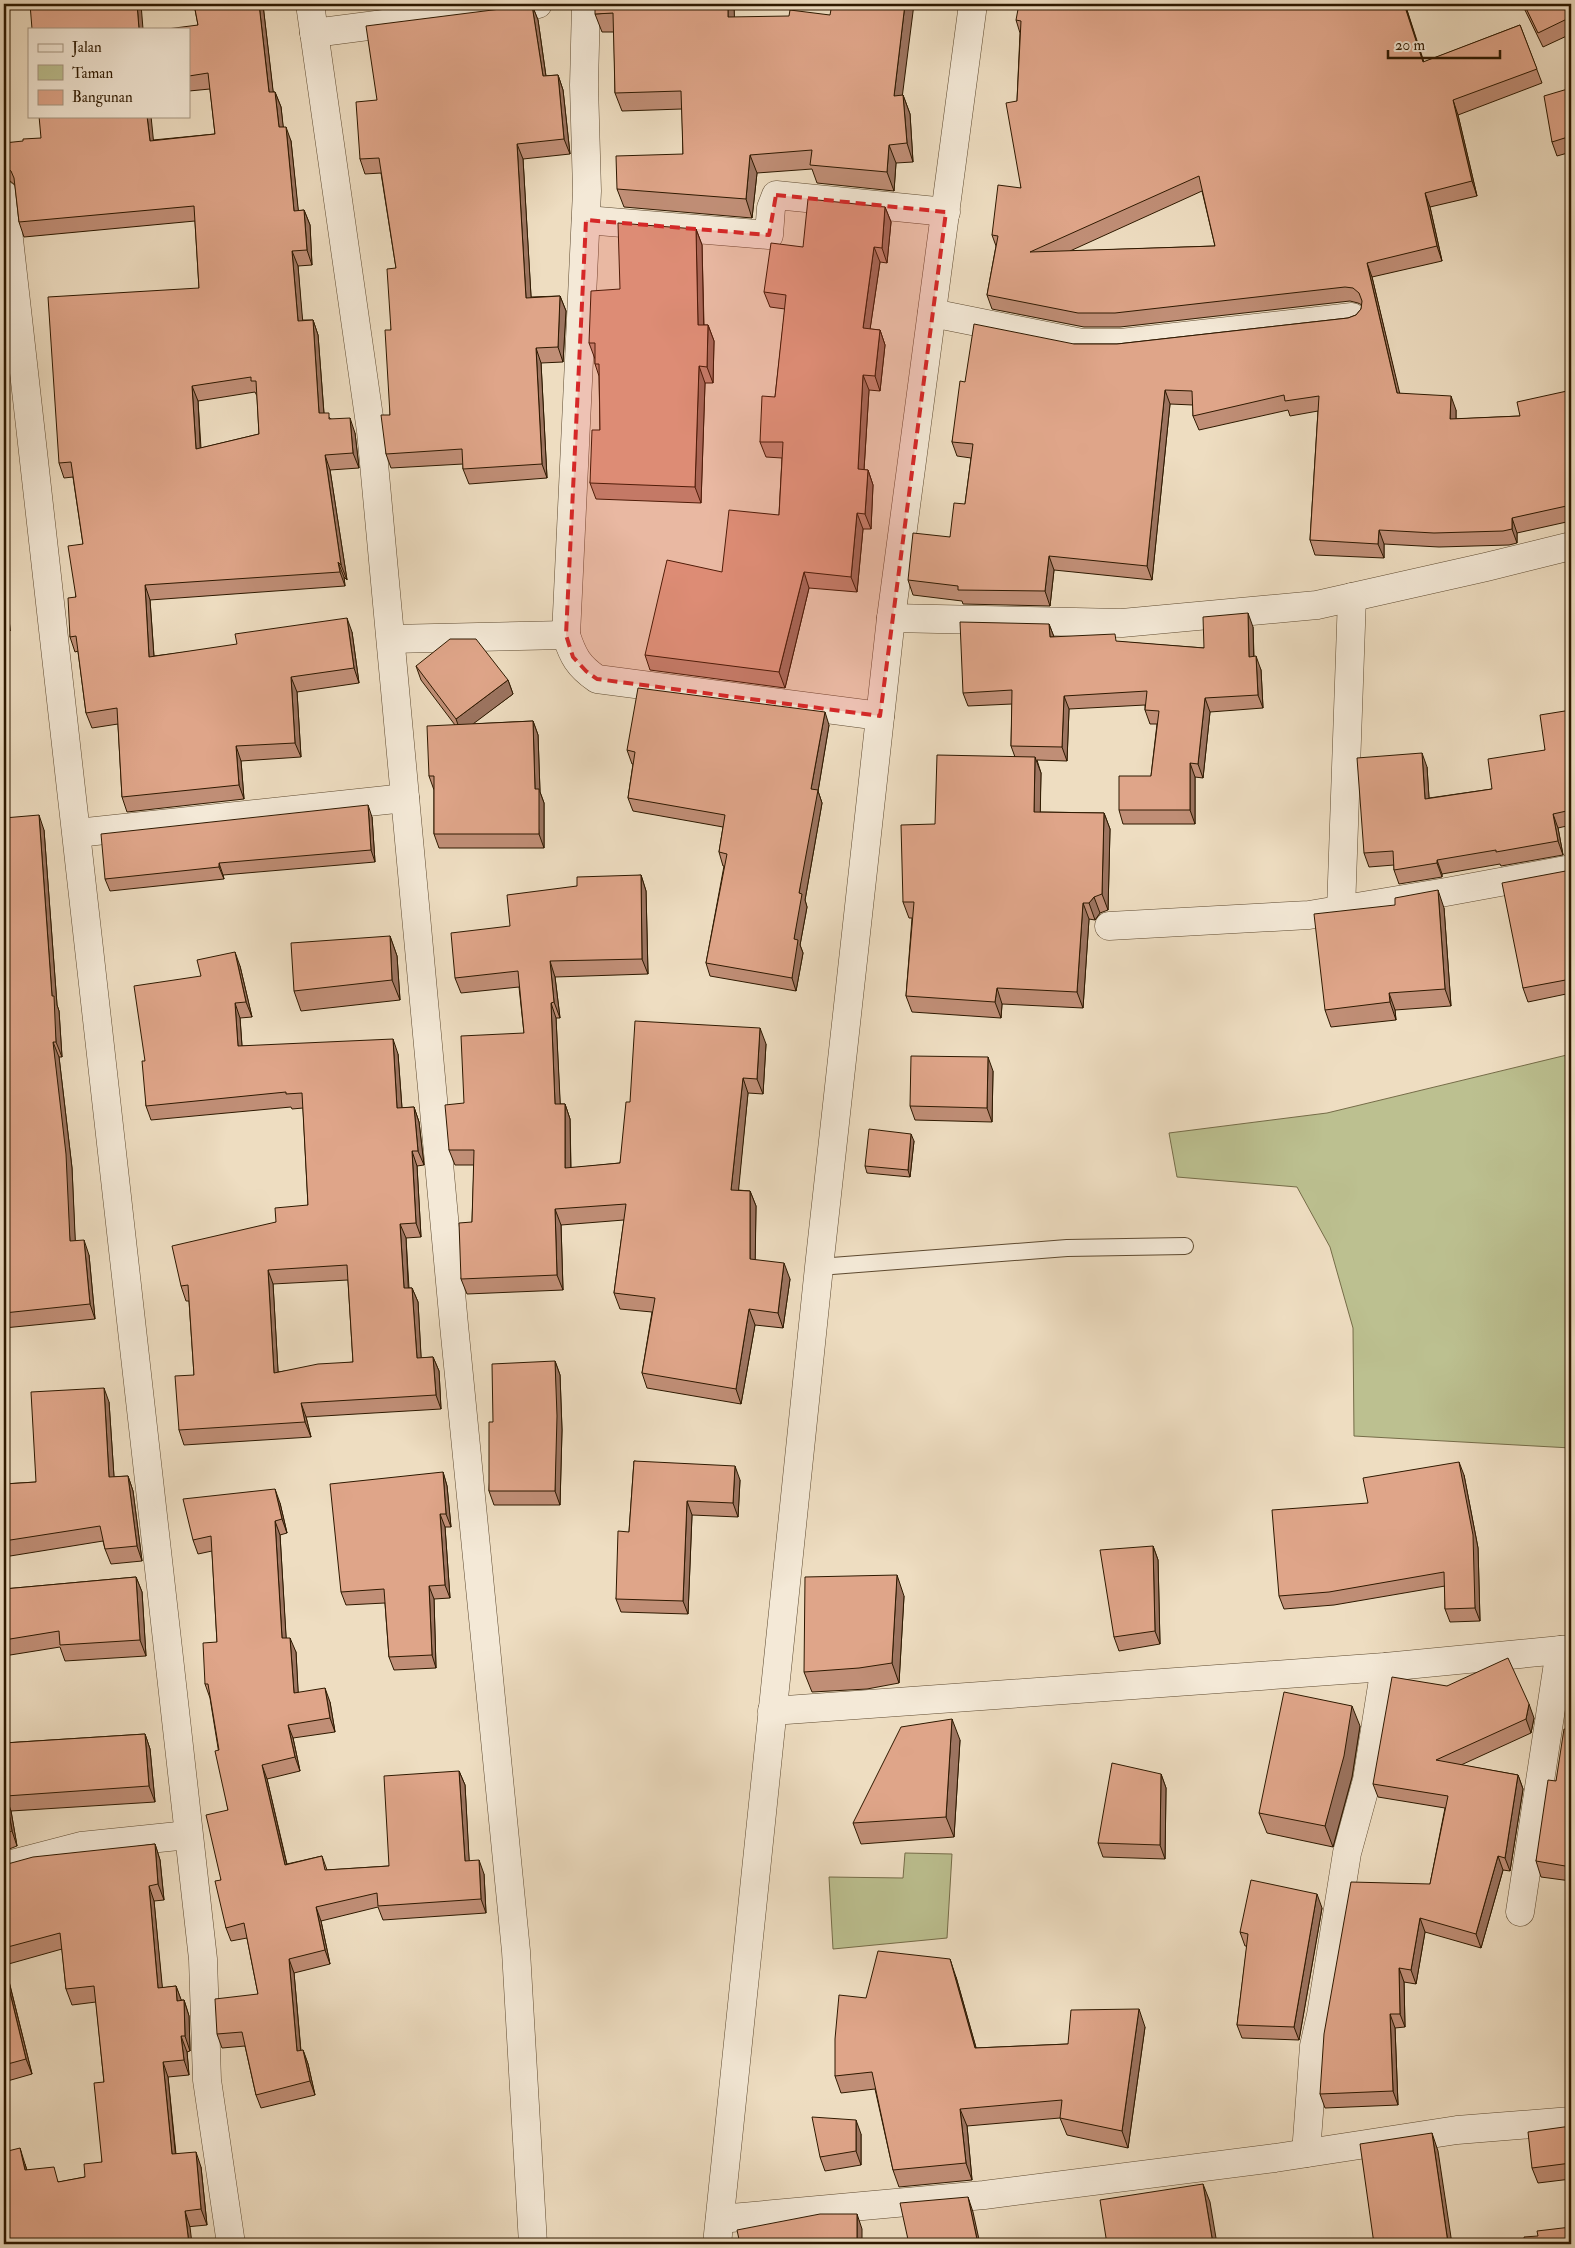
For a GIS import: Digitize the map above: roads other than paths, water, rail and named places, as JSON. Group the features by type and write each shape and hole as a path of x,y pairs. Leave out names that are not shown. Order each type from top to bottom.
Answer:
{"street":[{"path":"310,4 371,430 516,1951 533,2244"},
{"path":"314,33 538,4"},
{"path":"586,4 584,85 586,220 566,635 573,657 586,671 597,679 880,716"},
{"path":"973,4 891,618 819,1267 719,2232 1306,2153 1457,2130 1571,2121"},
{"path":"4,195 77,833 149,1576 188,1835 203,1959 207,2080 231,2244"},
{"path":"586,220 769,235 772,208 776,195 946,212"},
{"path":"932,313 1082,343 1121,343 1352,316"},
{"path":"891,618 1122,623 1317,605 1571,546"},
{"path":"1341,910 1352,597"},
{"path":"391,639 566,635"},
{"path":"77,833 405,798"},
{"path":"1109,926 1309,915 1446,892 1571,868"},
{"path":"772,1711 1385,1667 1565,1650 1520,1912"},
{"path":"1306,2153 1314,2046 1321,2015 1347,1853 1367,1780 1385,1667"},
{"path":"4,1866 81,1846 188,1835"}],"lane":[{"path":"819,1267 1067,1248 1185,1246"}]}
